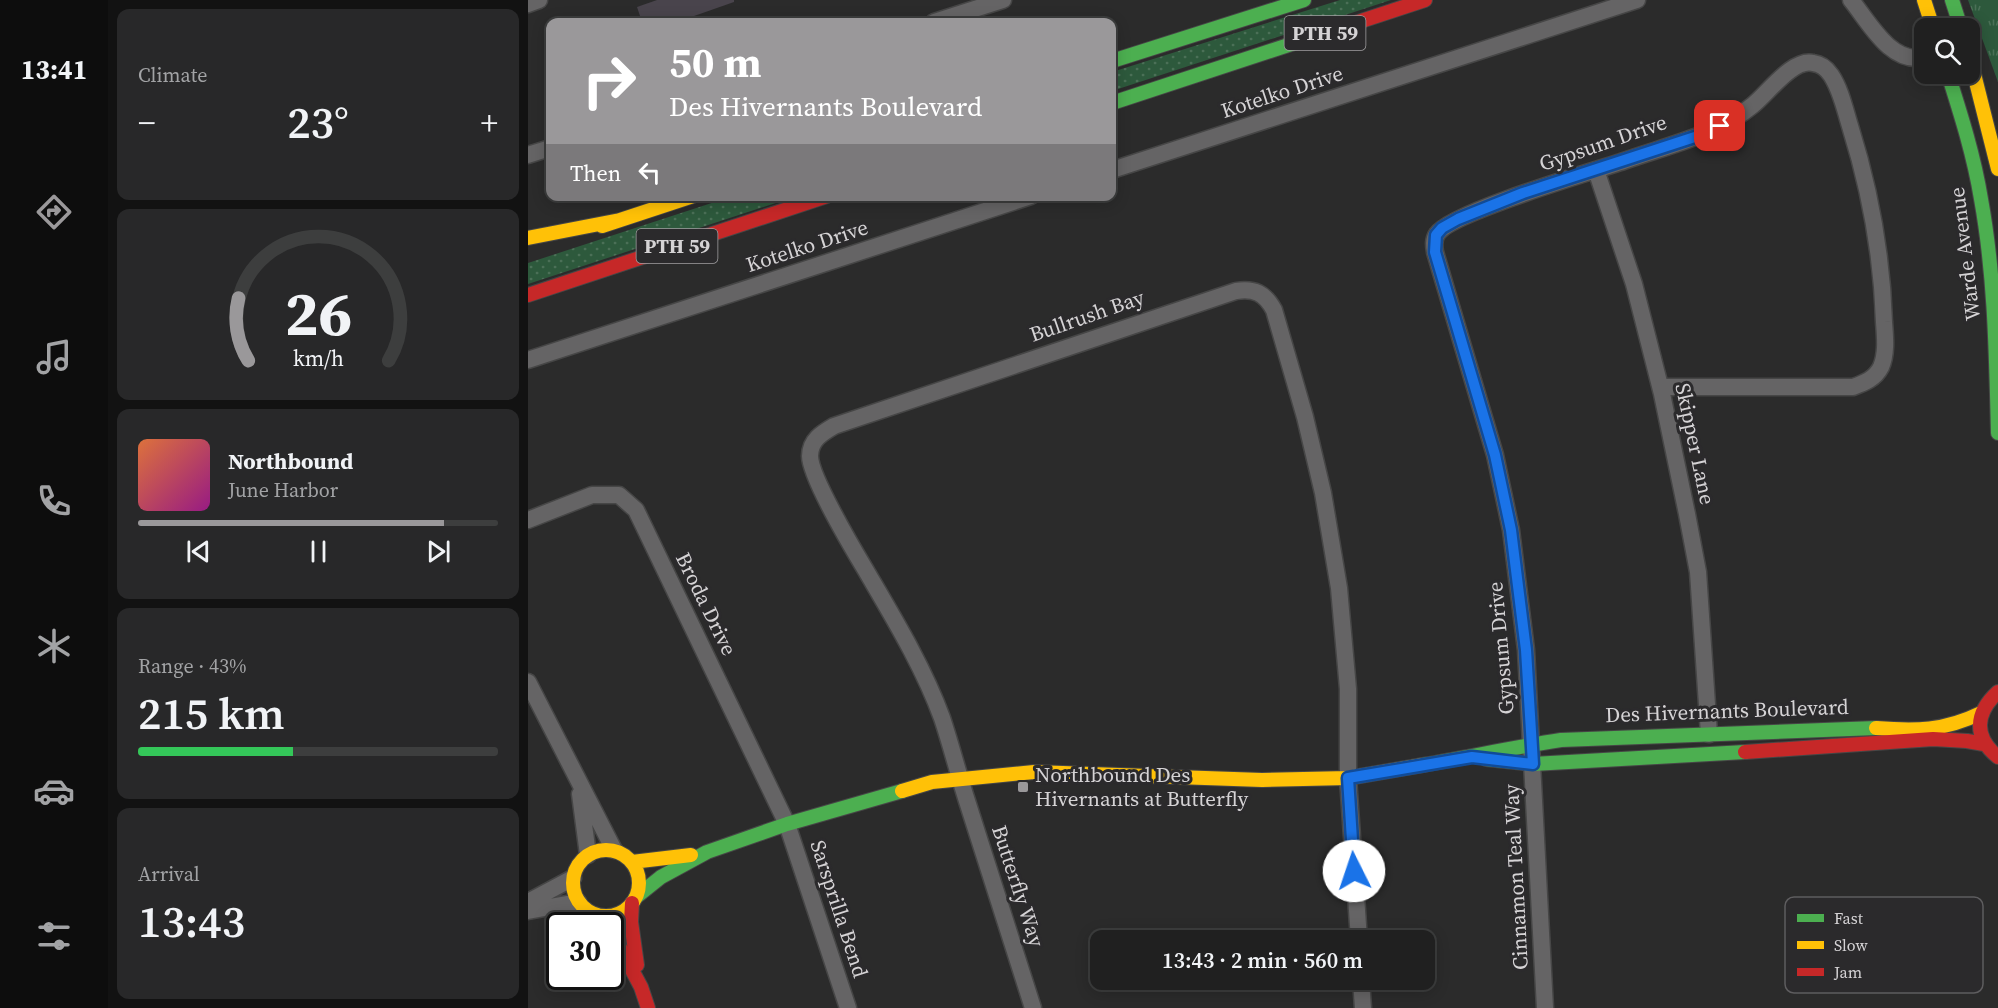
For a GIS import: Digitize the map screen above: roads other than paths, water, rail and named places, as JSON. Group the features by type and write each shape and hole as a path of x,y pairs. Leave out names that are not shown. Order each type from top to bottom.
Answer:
{"main road":[{"name":"PTH 59","path":"1116,61 1304,0"},
{"name":"PTH 59","path":"1116,102 1425,0"},
{"path":"1924,0 1930,18"},
{"path":"1952,0 1957,18"},
{"name":"Warde Avenue","path":"1951,84 1975,168 1984,213 1994,300 1998,433"},
{"path":"1977,84 1998,169"},
{"name":"PTH 59","path":"528,251 678,201"},
{"name":"PTH 59","path":"528,295 812,201"},
{"path":"528,238 620,220"},
{"path":"1998,692 1984,704 1979,729 1984,744 1998,757"},
{"name":"Des Hivernants Boulevard","path":"634,900 661,877 707,852 787,824 903,789 960,778 1034,772 1262,780 1348,778 1472,757 1532,744 1581,739 1934,728 1958,724 1980,711 1981,713"},
{"name":"Des Hivernants Boulevard","path":"1472,757 1533,764 1945,738 1984,744"},
{"path":"589,912 578,902 573,888 576,867 588,855 603,850 614,850 632,862 639,879 634,900 634,943 641,987 648,1008"},
{"name":"Des Hivernants Boulevard","path":"632,862 707,852"},
{"path":"621,912 634,900"},
{"path":"624,956 641,987"}],"street":[{"path":"528,4 539,0"},
{"path":"947,18 1003,0"},
{"name":"Kotelko Drive","path":"1116,169 1637,0"},
{"path":"1851,0 1884,43 1907,57 1914,57"},
{"name":"Gypsum Drive","path":"1532,744 1526,650 1511,530 1495,455 1435,252 1436,235 1442,228 1458,219 1523,193 1704,134 1737,118 1770,91 1786,72 1805,62 1824,67 1831,75 1866,180 1874,224 1884,309 1884,356 1881,367 1873,377 1853,387 1660,387"},
{"path":"528,155 546,149"},
{"name":"Skipper Lane","path":"1596,170 1634,284 1660,387 1698,572 1709,734"},
{"name":"Kotelko Drive","path":"528,360 1016,201"},
{"name":"Bullrush Bay","path":"960,778 942,718 921,670 817,479 810,454 813,443 823,432 834,426 1218,296 1248,289 1259,292 1274,310 1305,417 1323,493 1339,588 1347,678 1348,778"},
{"name":"Broda Drive","path":"528,520 592,495 619,495 636,510 787,824"},
{"path":"528,682 614,850"},
{"name":"Cinnamon Teal Way","path":"1532,744 1545,1008"},
{"name":"Butterfly Way","path":"960,778 1033,1008"},
{"path":"1348,778 1358,930"},
{"path":"578,782 588,855"},
{"name":"Sarsprilla Bend","path":"787,824 848,1008"},
{"path":"528,902 573,878"},
{"path":"528,911 578,902"},
{"path":"1362,990 1363,1008"}],"place":[{"name":"Northbound Des Hivernants at Butterfly","path":"1023,787"}]}
